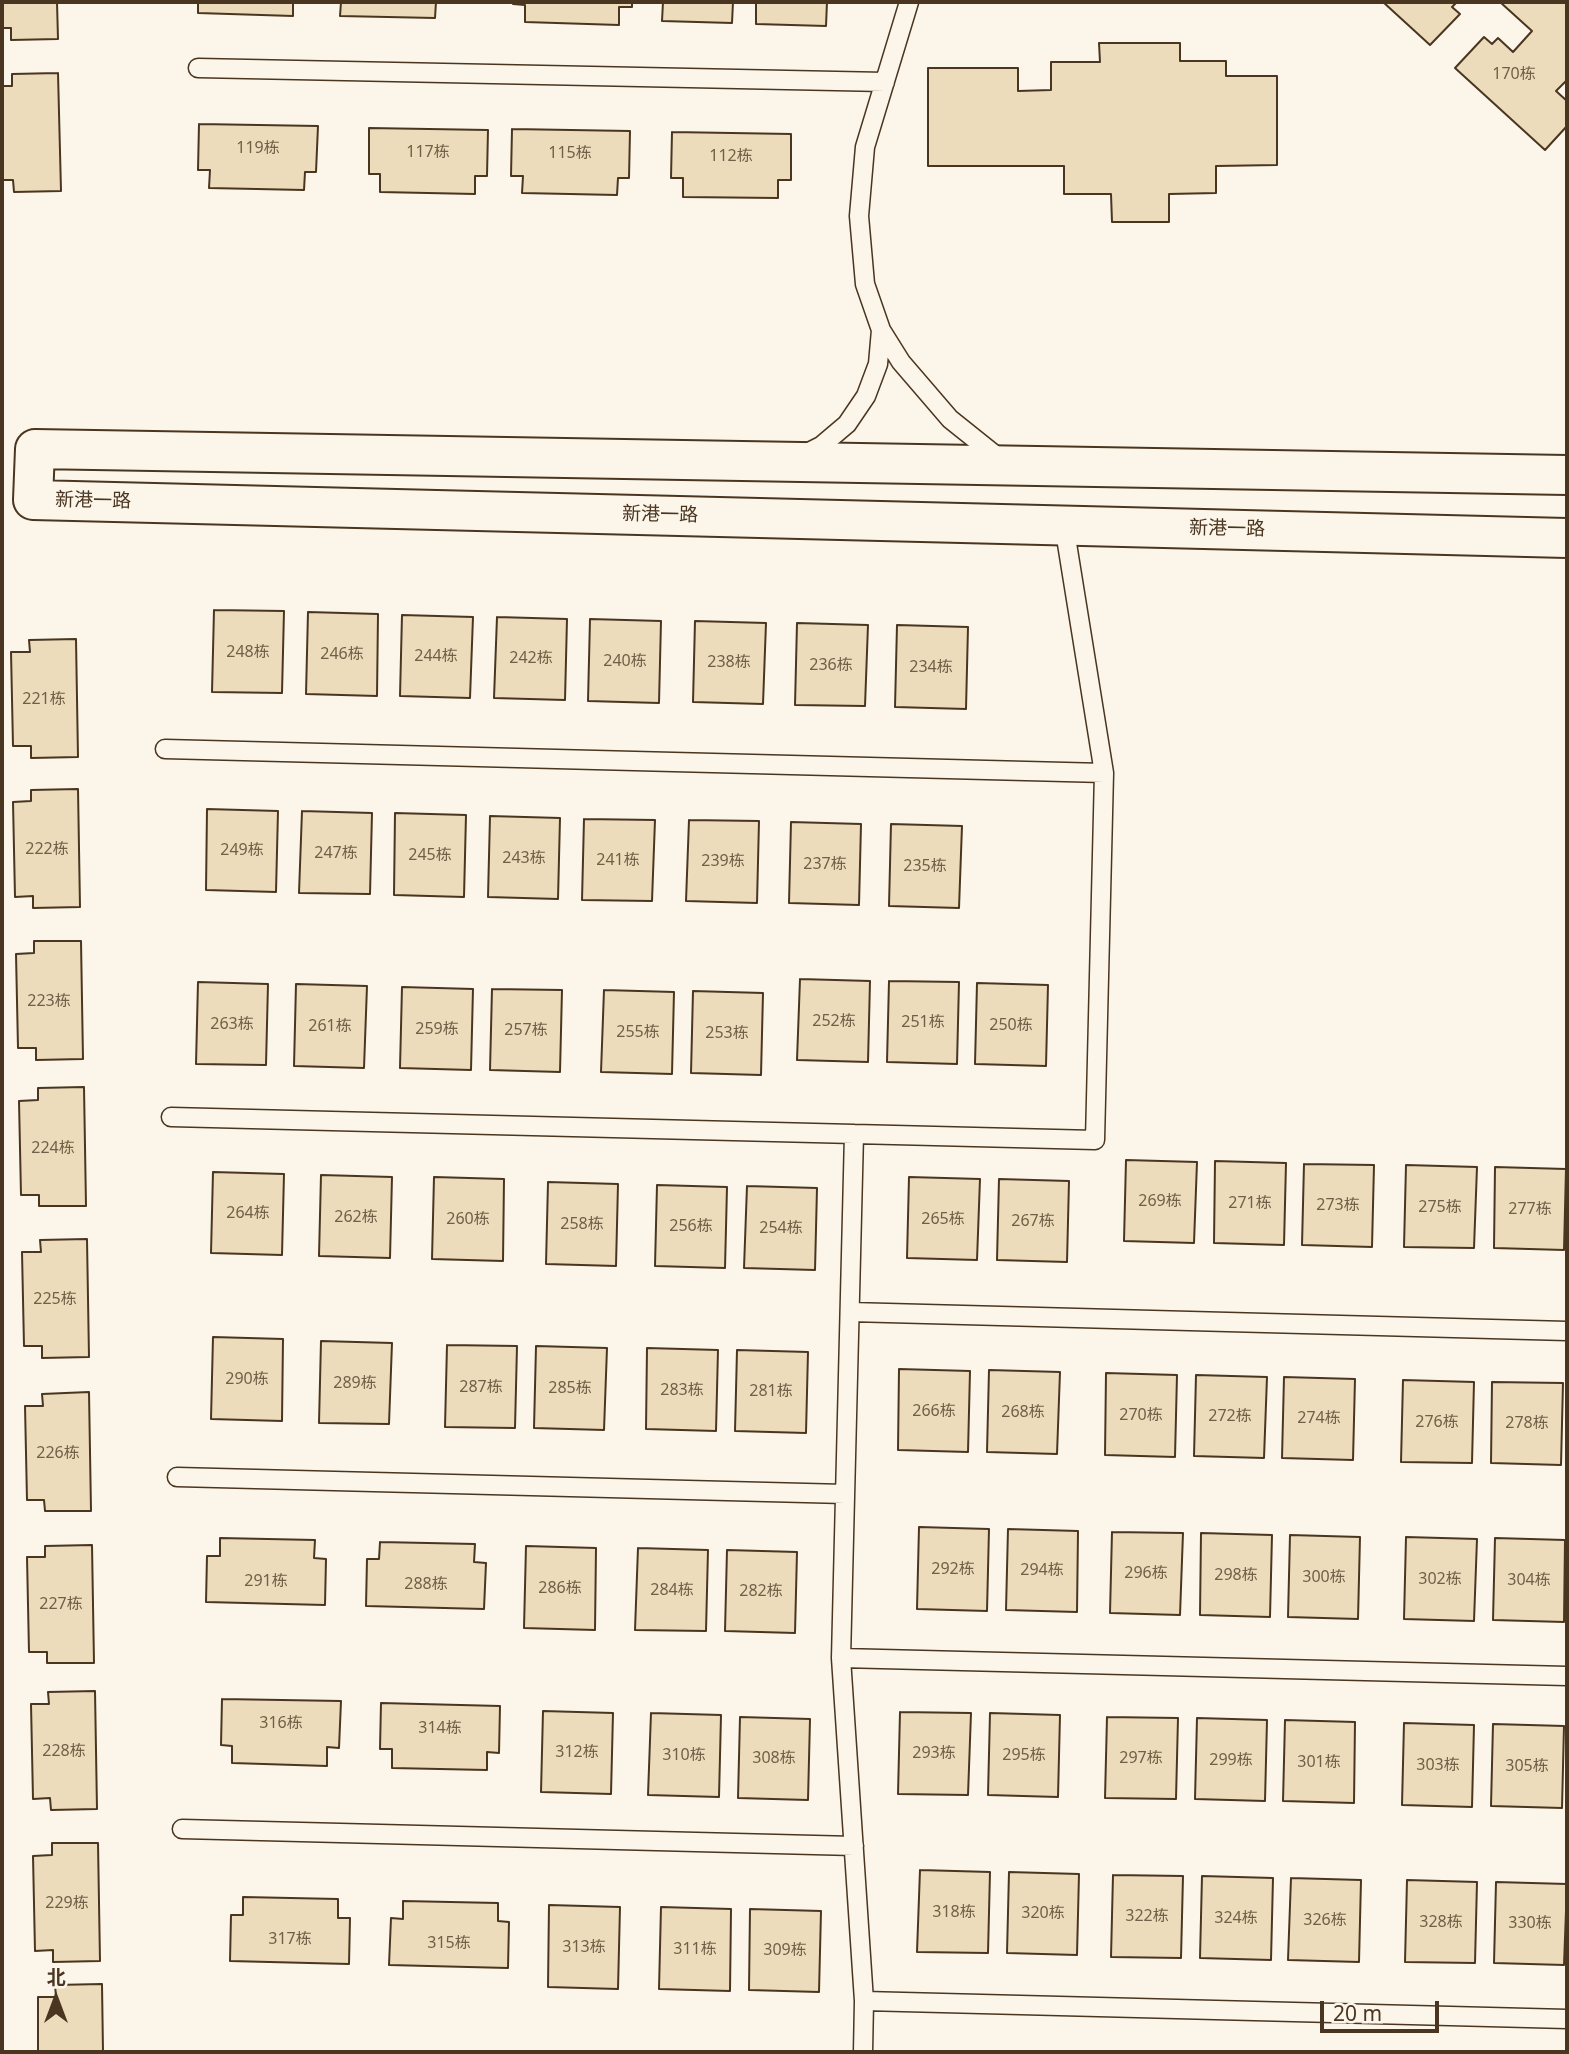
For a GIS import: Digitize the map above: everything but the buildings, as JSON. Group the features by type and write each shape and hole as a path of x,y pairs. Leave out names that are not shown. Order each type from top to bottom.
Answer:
{"street":[{"name":"新港一路","path":"1567,475 35,449 33,500 1567,538"}],"lane":[{"path":"909,2 865,147 859,216 865,284 881,330 901,362 942,410 978,443 1009,466"},
{"path":"198,68 886,82"},
{"path":"790,461 821,446 846,424 860,405 878,364 881,330"},
{"path":"171,1117 1095,1140 1104,773 1064,525"},
{"path":"165,749 1104,773"},
{"path":"855,1134 841,1658 864,2001 863,2052"},
{"path":"850,1312 1567,1331"},
{"path":"177,1477 845,1494"},
{"path":"841,1658 1567,1676"},
{"path":"182,1829 854,1846"},
{"path":"864,2001 1567,2019"}]}
